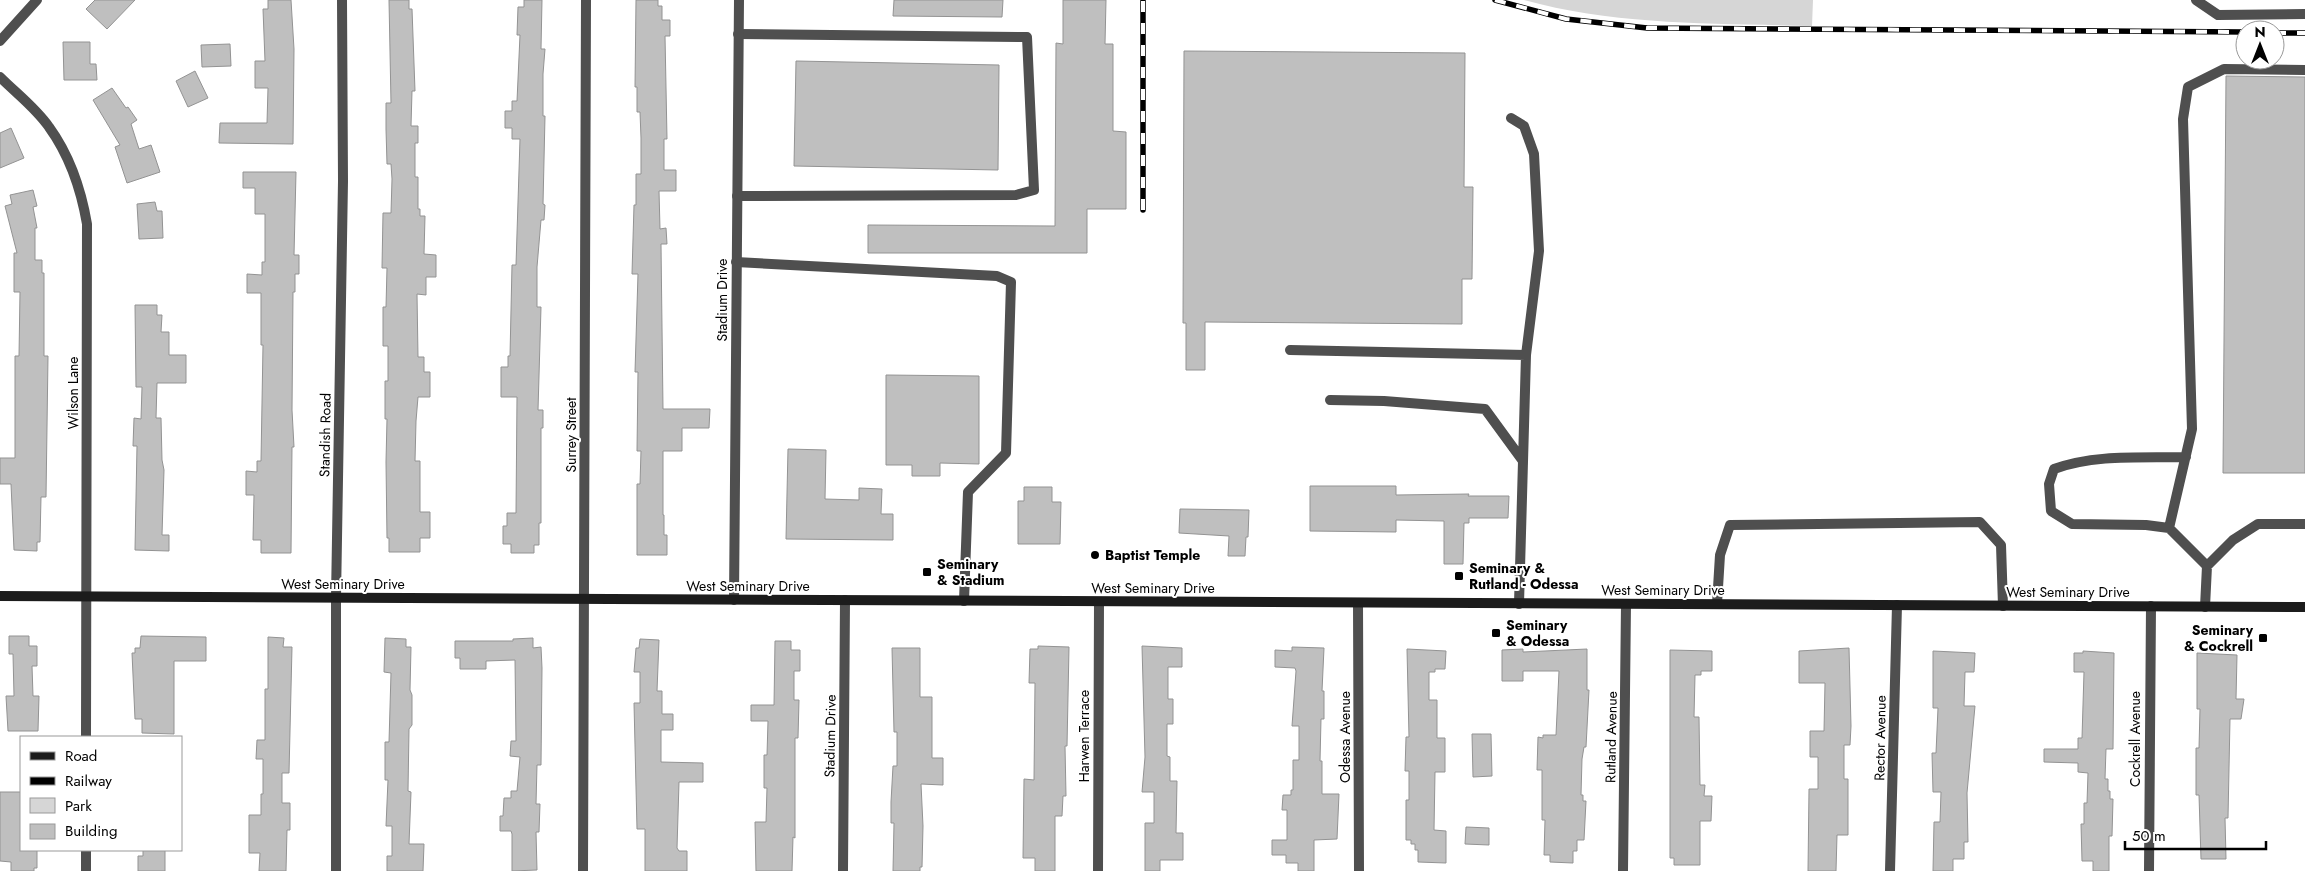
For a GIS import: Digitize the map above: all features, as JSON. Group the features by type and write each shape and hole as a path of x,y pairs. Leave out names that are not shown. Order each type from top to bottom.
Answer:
{"main road":[{"name":"West Seminary Drive","path":"0,596 2305,607"}],"street":[{"path":"0,41 37,0"},
{"name":"Standish Road","path":"336,871 336,598 343,181 342,0"},
{"name":"Surrey Street","path":"583,871 586,0"},
{"name":"Stadium Drive","path":"734,600 739,0"},
{"path":"2196,0 2218,15 2305,14"},
{"path":"737,196 1016,196 1034,190 1027,37 738,34"},
{"path":"2170,528 2192,429 2183,120 2188,87 2224,69 2305,70"},
{"name":"Wilson Lane","path":"0,77 49,125 66,153 82,193 88,224 85,597 86,736"},
{"path":"1512,118 1524,126 1534,154 1539,251 1526,355 1519,604"},
{"path":"736,262 997,276 1011,282 1006,454 968,492 964,601"},
{"path":"1290,350 1526,355"},
{"path":"1330,400 1384,401 1485,409 1523,461"},
{"path":"2186,457 2108,459 2069,464 2054,469 2049,484 2051,511 2072,524 2146,525 2170,528 2206,566"},
{"path":"1717,604 1720,555 1730,525 1980,522 2001,545 2003,606"},
{"path":"2205,607 2206,566 2233,540 2258,524 2305,524"},
{"name":"Stadium Drive","path":"842,871 845,600"},
{"name":"Harwen Terrace","path":"1098,871 1099,602"},
{"name":"Odessa Avenue","path":"1358,603 1359,871"},
{"name":"Rutland Avenue","path":"1623,871 1626,604"},
{"name":"Rector Avenue","path":"1890,871 1896,605"},
{"name":"Cockrell Avenue","path":"2149,871 2151,606"},
{"path":"86,851 86,871"}],"green space":[{"path":"1524,0 1813,0 1812,26 1667,22 1631,19 1595,15"}],"building":[{"path":"95,0 135,0 107,29 86,9"},
{"path":"268,0 291,0 294,49 293,144 219,143 220,123 267,123 268,88 255,88 255,61 265,61 263,9 268,9"},
{"path":"389,0 409,0 409,9 412,9 415,91 412,91 411,126 418,126 418,143 415,143 415,177 418,177 418,209 420,209 420,216 425,216 424,254 436,255 436,277 426,277 426,295 417,294 418,357 424,357 424,372 430,372 430,397 418,397 416,421 415,461 420,461 420,512 430,512 430,538 420,538 420,552 389,552 389,538 387,538 387,419 385,419 385,381 388,381 388,346 383,346 383,307 386,307 387,268 382,268 383,213 391,213 392,179 391,164 387,164 386,129 386,103 391,103"},
{"path":"524,0 542,0 541,49 545,49 543,74 543,116 545,116 543,204 545,205 544,220 541,220 537,267 537,307 541,307 538,410 543,410 543,428 541,428 541,523 539,523 539,545 534,545 534,553 511,553 511,544 503,544 503,526 507,526 507,513 516,513 517,397 501,397 501,367 508,367 508,356 510,356 512,265 516,265 520,139 512,139 512,128 505,128 505,111 512,111 512,101 517,101 520,35 517,35 518,7 524,7"},
{"path":"636,0 658,0 658,6 662,6 662,20 670,20 670,36 665,36 667,139 664,139 664,170 676,170 676,191 659,191 660,229 666,228 667,244 661,244 663,409 710,409 709,428 682,428 682,451 663,451 663,515 664,535 667,535 667,555 637,555 637,484 640,484 641,451 637,451 638,372 635,372 638,274 632,274 636,174 641,174 641,138 640,112 637,112 637,87 635,87"},
{"path":"894,0 1003,0 1002,17 893,16"},
{"path":"1063,0 1106,0 1105,44 1113,44 1113,131 1126,132 1126,209 1087,209 1087,253 868,253 868,225 1055,226 1056,43 1063,44"},
{"path":"63,42 90,42 90,64 96,64 97,80 64,80"},
{"path":"230,44 231,66 202,67 201,45"},
{"path":"1184,51 1465,53 1464,187 1473,187 1472,279 1462,279 1462,324 1205,322 1205,370 1186,370 1186,323 1183,323"},
{"path":"796,61 999,65 998,170 794,166"},
{"path":"195,71 208,98 188,107 176,81"},
{"path":"2226,76 2305,77 2305,473 2223,473"},
{"path":"112,88 137,120 131,124 139,149 151,145 160,172 127,183 115,147 120,145 93,100"},
{"path":"11,128 24,158 0,168 0,133"},
{"path":"243,172 296,172 294,255 299,255 299,274 295,274 295,292 293,292 292,410 294,447 292,447 291,553 261,553 261,540 253,540 254,495 246,495 246,471 257,472 257,461 261,461 263,345 261,345 261,293 247,293 247,274 262,275 262,262 265,262 265,214 255,214 255,188 243,188"},
{"path":"33,190 37,206 33,207 37,228 35,228 35,260 42,260 42,273 44,273 44,356 48,356 46,497 41,497 40,542 37,542 37,551 14,550 11,484 0,484 0,458 15,458 15,356 19,356 20,292 14,292 14,253 17,253 5,206 12,204 10,195"},
{"path":"155,202 157,211 162,211 163,238 139,239 137,204"},
{"path":"135,305 157,305 157,315 162,315 161,332 169,332 169,355 186,355 186,383 157,383 156,418 161,418 164,470 162,535 169,535 169,551 135,550 137,446 133,446 134,418 141,419 142,387 136,387"},
{"path":"886,375 979,376 979,464 940,463 940,476 912,476 912,465 886,465"},
{"path":"788,449 826,450 825,499 859,500 859,488 882,489 881,514 893,514 893,540 786,539"},
{"path":"1310,486 1396,486 1396,495 1469,494 1468,496 1509,496 1508,518 1469,518 1469,523 1464,523 1463,564 1444,564 1444,521 1396,520 1396,532 1310,531"},
{"path":"1024,487 1052,487 1052,502 1061,502 1060,544 1018,544 1018,501 1024,501"},
{"path":"1180,509 1249,510 1245,556 1228,556 1229,536 1179,533"},
{"path":"9,636 29,636 29,646 37,646 37,666 32,666 33,696 39,696 38,731 8,731 6,696 14,696 13,654 9,654"},
{"path":"141,636 206,637 206,661 174,661 174,734 142,733 142,719 135,719 132,653 135,653 135,648 140,648"},
{"path":"268,637 284,638 283,647 292,647 289,773 282,773 282,803 290,803 290,830 287,830 286,871 259,871 260,853 249,853 249,815 261,815 261,794 263,794 263,759 256,759 257,740 265,740 265,689 268,689"},
{"path":"385,638 406,639 406,647 411,647 410,690 412,695 412,725 409,729 408,791 411,792 409,844 424,844 423,871 387,871 387,856 392,856 392,826 386,826 388,780 385,780 385,742 389,742 391,673 384,672"},
{"path":"533,638 533,648 541,647 542,668 541,765 537,765 536,804 540,804 539,832 536,832 537,870 512,871 512,834 511,831 500,831 500,816 503,816 504,798 511,798 511,791 517,791 520,757 510,756 511,741 516,741 515,660 486,661 486,669 460,669 460,658 455,658 455,641 513,641 513,639"},
{"path":"640,639 659,640 657,691 662,691 662,714 673,714 673,730 661,730 661,762 703,763 703,782 679,782 677,848 679,851 687,851 687,871 645,871 645,829 637,829 634,703 640,703 640,672 634,672 636,648 639,648"},
{"path":"775,641 791,641 791,650 800,650 800,671 794,671 794,700 799,700 798,738 795,738 795,838 793,837 792,871 756,871 755,822 766,822 767,788 764,788 764,755 767,755 768,721 751,721 751,705 774,705"},
{"path":"1038,646 1069,647 1067,746 1065,746 1066,796 1063,796 1062,816 1055,816 1055,871 1035,871 1035,858 1023,858 1024,779 1034,780 1035,683 1029,683 1030,649 1038,649"},
{"path":"1142,646 1182,648 1182,667 1168,667 1168,699 1173,699 1173,724 1167,724 1167,756 1170,757 1170,781 1177,781 1176,833 1183,833 1183,860 1160,860 1160,871 1145,871 1145,823 1154,823 1154,792 1142,792 1145,757"},
{"path":"1292,647 1324,648 1322,691 1324,691 1324,719 1321,719 1320,761 1322,761 1322,794 1339,794 1337,839 1314,840 1314,871 1298,871 1298,863 1286,863 1286,855 1272,855 1272,840 1287,840 1287,810 1282,810 1283,795 1291,795 1291,790 1293,790 1293,760 1299,760 1299,726 1292,726 1296,671 1295,668 1275,667 1275,650 1292,651"},
{"path":"892,648 920,648 920,697 932,697 932,758 943,758 943,785 921,784 923,826 922,867 920,867 920,871 893,871 894,823 891,823 891,802 893,766 897,766 897,732 894,732"},
{"path":"1849,648 1851,726 1850,745 1844,745 1844,779 1848,779 1848,835 1837,835 1836,871 1808,871 1809,789 1818,789 1818,757 1810,757 1810,731 1824,731 1825,683 1799,683 1799,651"},
{"path":"1407,649 1446,651 1445,669 1435,669 1435,672 1429,672 1429,700 1437,700 1437,738 1445,738 1445,772 1435,772 1434,830 1446,831 1446,863 1418,862 1418,850 1415,850 1415,844 1411,844 1411,840 1406,840 1406,800 1409,800 1409,771 1405,771 1406,737 1409,737"},
{"path":"1523,649 1523,652 1587,649 1587,690 1589,690 1586,747 1584,747 1582,759 1581,795 1583,795 1583,801 1586,801 1584,840 1577,840 1577,851 1573,851 1573,863 1550,862 1550,855 1544,855 1545,820 1542,820 1542,770 1537,770 1538,737 1543,738 1543,735 1556,735 1559,671 1523,671 1523,681 1502,681 1502,650"},
{"path":"1670,650 1712,651 1712,671 1701,671 1701,675 1695,675 1694,717 1699,717 1700,785 1705,785 1704,796 1712,796 1711,821 1700,821 1700,865 1674,865 1674,858 1670,858"},
{"path":"1933,651 1975,653 1974,672 1965,672 1964,706 1975,706 1967,793 1968,842 1964,842 1964,859 1953,859 1953,871 1933,871 1934,822 1940,822 1941,792 1933,792 1932,753 1936,753 1938,708 1933,708"},
{"path":"2083,651 2114,653 2113,749 2106,749 2105,779 2108,779 2110,799 2113,799 2112,836 2109,836 2109,871 2093,871 2093,861 2082,861 2081,824 2084,824 2084,803 2087,803 2088,773 2078,772 2078,763 2044,762 2044,749 2078,749 2078,738 2082,738 2084,672 2074,672 2074,653 2083,653"},
{"path":"2197,653 2237,655 2236,699 2244,699 2241,719 2230,719 2228,818 2225,818 2226,859 2201,859 2199,795 2196,795 2196,748 2199,748 2200,709 2197,709"},
{"path":"1472,734 1491,734 1492,776 1473,777"},
{"path":"0,792 20,792 20,851 37,851 37,868 34,868 34,871 11,871 11,862 0,861"},
{"path":"1466,827 1489,828 1489,845 1465,844"},
{"path":"143,851 165,851 165,871 138,871 138,856 143,856"}],"railway":[{"path":"1143,0 1143,210"},
{"path":"1495,0 1566,19 1647,28 2235,32"},
{"path":"2285,33 2305,33"}],"place":[{"name":"Baptist Temple","path":"1095,555"},
{"name":"Seminary & Stadium","path":"927,572"},
{"name":"Seminary & Rutland - Odessa","path":"1459,576"},
{"name":"Seminary & Odessa","path":"1496,633"},
{"name":"Seminary & Cockrell","path":"2263,638"}]}
